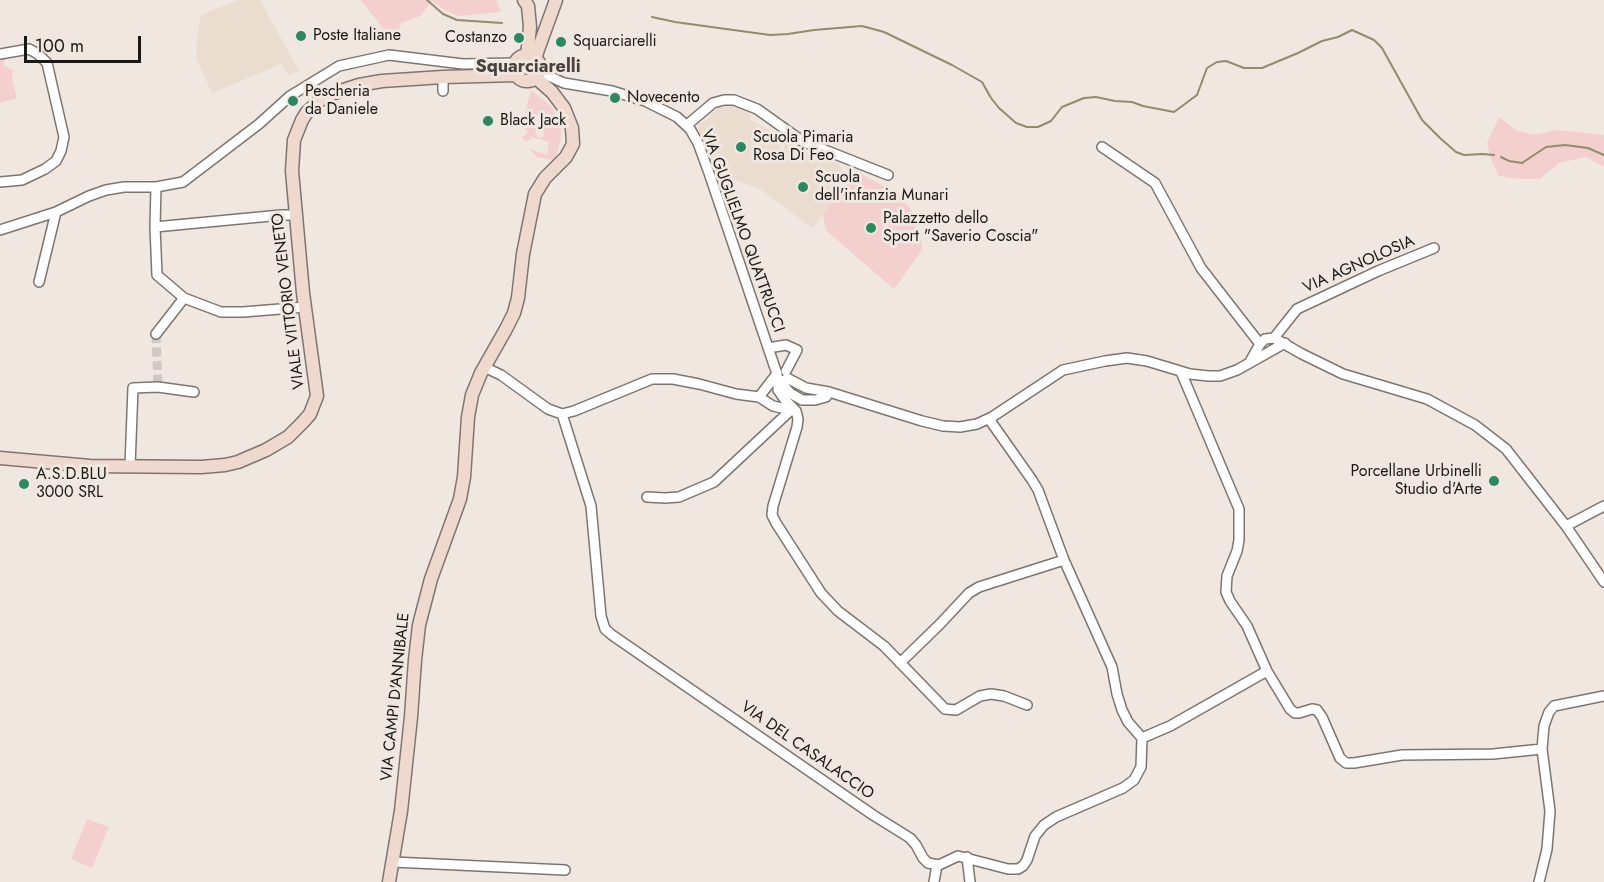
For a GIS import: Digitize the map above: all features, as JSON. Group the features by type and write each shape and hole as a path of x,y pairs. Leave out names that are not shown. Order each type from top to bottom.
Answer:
{"main road":[{"path":"524,0 528,6 531,57"},
{"path":"531,57 556,0"},
{"path":"520,57 531,57 539,64 538,75 533,80 525,81 516,69 520,57"},
{"name":"VIALE VITTORIO VENETO","path":"0,458 90,466 201,467 225,465 253,457 288,437 310,414 317,396 305,307 292,171 294,140 302,120 307,112 325,96 358,85 516,69"},
{"name":"VIA CAMPI D'ANNIBALE","path":"389,882 401,811 419,625 430,579 460,499 470,405 484,367 515,310 535,194 542,181 566,157 573,144 572,128 567,113 538,75"}],"street":[{"path":"0,54 29,49 47,63 64,137 56,161 45,169 22,180 0,182"},
{"path":"0,230 56,212 106,190 124,187 156,187 183,182 259,124 290,96 339,66 389,55 516,69"},
{"name":"VIA GUGLIELMO QUATTRUCCI","path":"538,75 564,83 638,98 687,125 698,143 768,348 781,378"},
{"path":"443,77 443,91"},
{"name":"VIA GUGLIELMO QUATTRUCCI","path":"687,125 713,103 734,100 757,109 802,141 888,175"},
{"path":"1102,147 1155,183 1201,268 1260,344"},
{"path":"156,187 155,227 158,274 184,298 221,312 305,307"},
{"path":"39,282 56,212"},
{"path":"155,227 295,215"},
{"name":"VIA AGNOLOSIA","path":"1274,338 1297,309 1434,248"},
{"path":"156,334 184,298"},
{"path":"1251,361 1260,344 1265,339 1274,338 1343,374 1427,399 1475,425 1506,450 1566,526 1604,582"},
{"path":"759,397 768,386 781,378 794,397 802,400 814,400 827,394 853,399 943,426 969,426 989,419 1063,370 1127,358 1147,361 1199,376 1220,376 1237,370 1285,343"},
{"name":"VIA GUGLIELMO QUATTRUCCI","path":"768,348 786,345 797,350 777,387 781,396 796,411 794,413"},
{"path":"484,367 501,375 548,409 562,414 640,382 657,378 759,397 775,407 794,413"},
{"path":"1181,372 1239,509 1239,540 1227,576 1226,592 1247,626 1288,707 1293,712 1299,713 1314,709 1319,711 1340,758 1346,764 1402,754 1493,754 1542,749"},
{"path":"768,386 774,397 794,413 797,427 772,513 826,600 878,642 947,710 956,710 980,696 991,694 1004,696 1027,705"},
{"path":"130,466 133,388 158,387 194,392"},
{"path":"647,497 675,498 714,482 794,413"},
{"name":"VIA DEL CASALACCIO","path":"562,414 591,506 601,616 605,629 873,815 910,838 928,863 937,865"},
{"path":"934,882 937,865 956,856 1008,869 1023,866 1035,836 1044,825 1056,817 1123,788 1137,776 1141,767 1142,738 1124,714 1117,694 1112,667 1064,560 1036,487 989,419"},
{"path":"1566,526 1604,506"},
{"path":"900,663 972,591 1064,560"},
{"path":"1142,738 1170,726 1268,671"},
{"path":"1539,882 1547,849 1550,811 1542,749 1544,726 1554,706 1604,696"},
{"path":"967,857 970,882"},
{"path":"393,862 565,870"}],"shaded area":[{"path":"239,0 260,0 299,71 289,75 281,64 212,93 196,58 201,15"},
{"path":"361,0 496,0 501,12 459,16 446,11 432,1 420,16 402,23 393,41"},
{"path":"0,55 5,60 3,65 13,70 12,79 17,98 0,103"},
{"path":"531,90 551,106 561,124 561,140 553,160 537,157 530,150 547,155 549,142 531,137 530,140 525,141 522,137 528,133 521,121 523,118 534,122 538,137 544,136 536,116 525,113"},
{"path":"727,106 736,106 746,110 751,120 780,136 780,152 784,151 784,143 789,143 810,154 840,164 843,174 847,177 813,228 760,189 711,171 695,129 712,113"},
{"path":"1499,117 1516,130 1532,135 1558,130 1604,135 1604,167 1586,157 1559,163 1540,179 1499,176 1491,160 1487,143"},
{"name":"Palazzetto dello Sport \"Saverio Coscia\"","path":"851,168 896,193 910,208 914,218 919,240 922,241 922,250 894,289 825,227 823,215"},
{"path":"87,819 109,827 92,868 71,859"}],"waterway":[{"path":"427,0 443,14 457,20 502,23"},
{"path":"652,17 770,35 862,26 884,32 982,82 999,108 1016,123 1027,127 1038,127 1051,121 1062,107 1084,98 1096,97 1132,102 1174,112 1197,95 1207,68 1217,62 1226,61 1244,68 1262,68 1352,30 1374,40 1382,48 1422,120 1440,138 1456,152 1464,155 1494,155"},
{"path":"1501,157 1522,163 1546,147 1565,145 1588,148 1604,155"}],"tunnel":[{"path":"156,334 158,387"}],"place":[{"name":"Poste Italiane","path":"301,36"},
{"name":"Costanzo","path":"519,38"},
{"name":"Squarciarelli","path":"561,42"},
{"name":"Novecento","path":"615,98"},
{"name":"Pescheria da Daniele","path":"293,101"},
{"name":"Black Jack","path":"488,121"},
{"name":"Scuola Pimaria Rosa Di Feo","path":"741,147"},
{"name":"Scuola dell'infanzia Munari","path":"803,187"},
{"name":"Palazzetto dello Sport \"Saverio Coscia\"","path":"871,228"},
{"name":"Porcellane Urbinelli Studio d'Arte","path":"1494,481"},
{"name":"A.S.D.BLU 3000 SRL","path":"24,484"}],"district":[{"name":"Squarciarelli","path":"528,68"}]}
